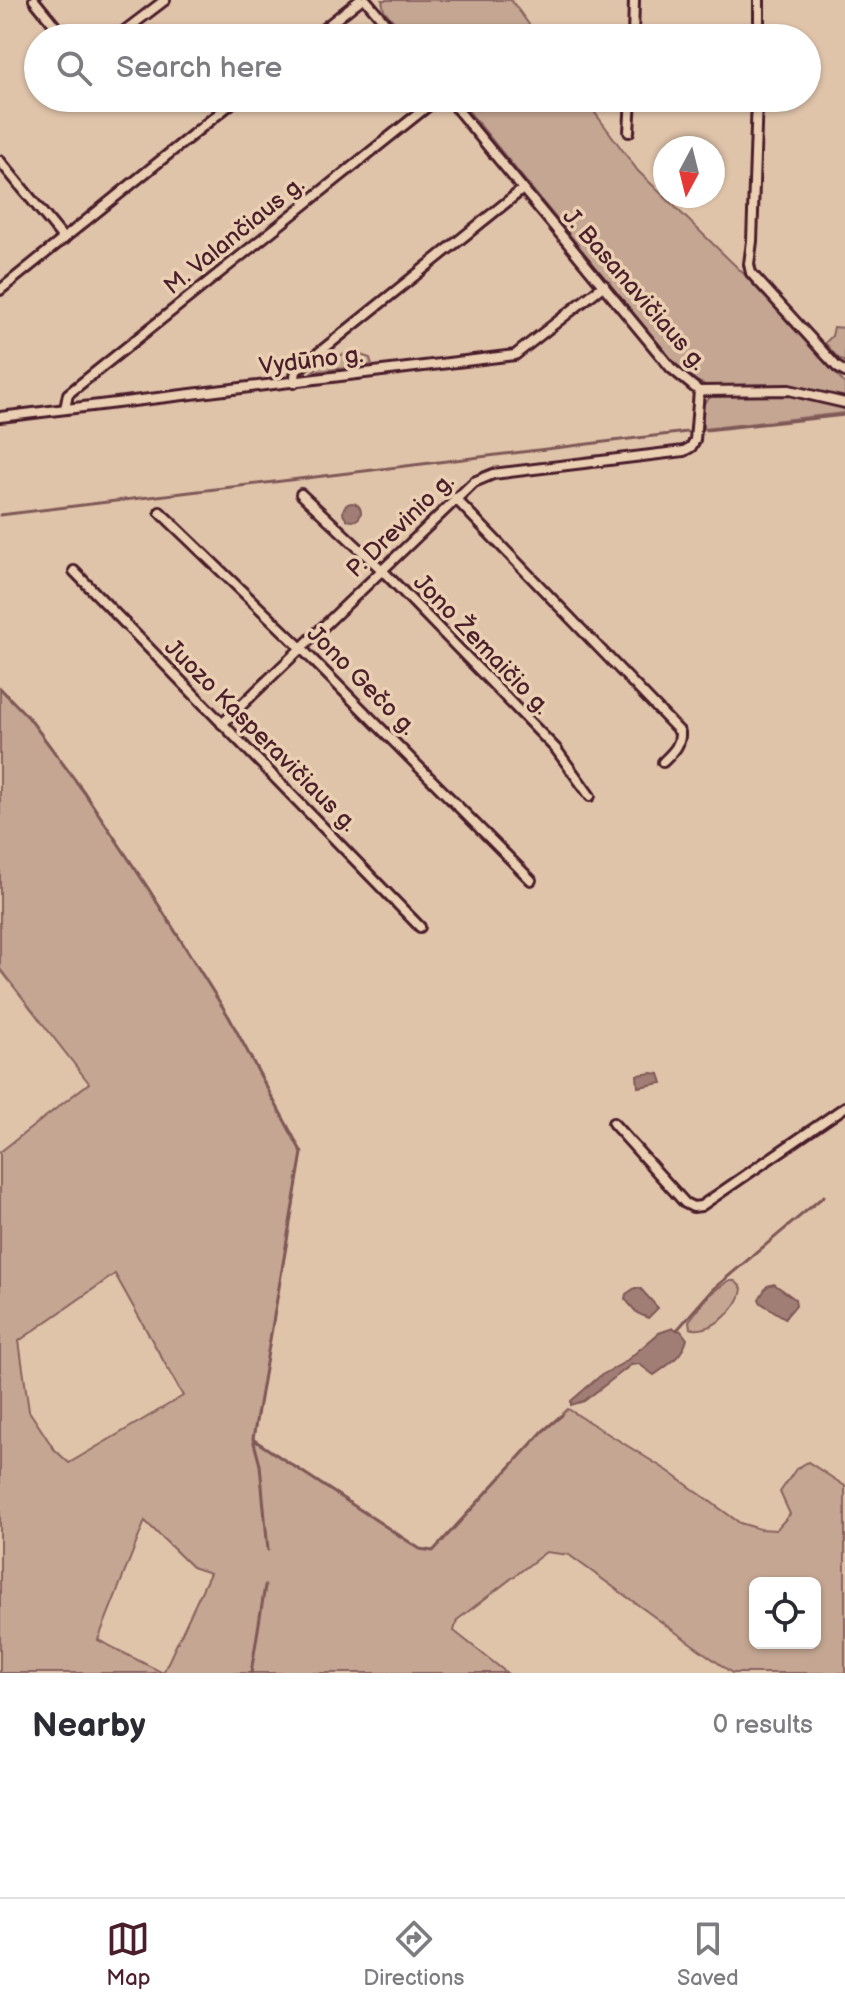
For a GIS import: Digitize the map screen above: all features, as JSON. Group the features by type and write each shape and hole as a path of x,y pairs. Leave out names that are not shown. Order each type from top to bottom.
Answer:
{"street":[{"path":"34,0 54,24"},
{"path":"133,24 165,0"},
{"path":"330,24 360,0"},
{"path":"366,0 386,24"},
{"path":"633,24 634,0"},
{"path":"759,0 759,24"},
{"path":"0,290 221,112"},
{"name":"M. Valančiaus g.","path":"65,409 68,394 420,112"},
{"name":"J. Basanavičiaus g.","path":"460,112 679,377 699,391 789,390 845,403"},
{"path":"629,132 630,112"},
{"path":"757,112 751,273 845,372"},
{"path":"0,161 64,239"},
{"path":"294,383 296,371 523,189"},
{"name":"Vydūno g.","path":"0,417 515,355 604,285"},
{"name":"P. Drevinio g.","path":"222,724 474,482 493,474 684,451 695,440 699,391"},
{"name":"Jono Žemaičio g.","path":"301,494 382,570 556,749 590,796"},
{"path":"455,498 680,732 681,740 677,748 663,762"},
{"name":"Jono Gečo g.","path":"160,512 301,648 531,880"},
{"name":"Juozo Kasperavičiaus g.","path":"74,571 420,927"},
{"path":"613,1123 685,1203 693,1207 701,1206 845,1107"}],"shaded area":[{"path":"382,0 511,0 529,24 396,24 384,10"},
{"path":"469,112 594,112 638,171 653,186 653,208 676,208 746,276 845,384 845,399 793,386 705,385 684,375"},
{"path":"834,327 845,328 845,362 825,343 832,336"},
{"path":"354,353 370,358 372,365 312,372 329,357"},
{"path":"713,395 798,396 845,407 845,413 703,429 703,404"},
{"path":"352,503 361,512 352,521 343,512"},
{"path":"0,688 29,718 84,792 148,888 229,1017 302,1153 253,1439 420,1549 433,1551 543,1431 568,1409 668,1471 740,1523 760,1529 776,1530 790,1514 780,1492 796,1469 808,1462 845,1486 845,1673 732,1673 569,1555 546,1552 457,1620 454,1631 507,1673 163,1673 0,1673 0,1152 89,1083 0,969","holes":["115,1274 183,1396 69,1463 54,1449 29,1411 19,1341","145,1521 192,1567 210,1573 163,1673 98,1640"]},
{"path":"659,1074 662,1083 638,1087 637,1075"},
{"path":"728,1281 735,1281 742,1288 736,1304 715,1324 706,1328 690,1328 689,1321 709,1295"},
{"path":"774,1284 795,1299 796,1305 785,1318 759,1299 767,1286"},
{"path":"640,1288 658,1308 648,1318 637,1313 625,1299 626,1294"},
{"path":"673,1328 681,1331 687,1339 678,1355 664,1368 654,1375 639,1364 631,1365 584,1401 571,1405 571,1401 600,1376 625,1362 659,1333"}],"waterway":[{"path":"706,430 845,415"},
{"path":"0,515 687,432"},
{"path":"0,688 29,718 84,792 148,888 229,1017 302,1153 253,1439 260,1465 268,1550"},
{"path":"677,1330 712,1290 824,1196"},
{"path":"254,1440 420,1549 433,1551 543,1431 562,1415"},
{"path":"251,1673 265,1586"}]}
